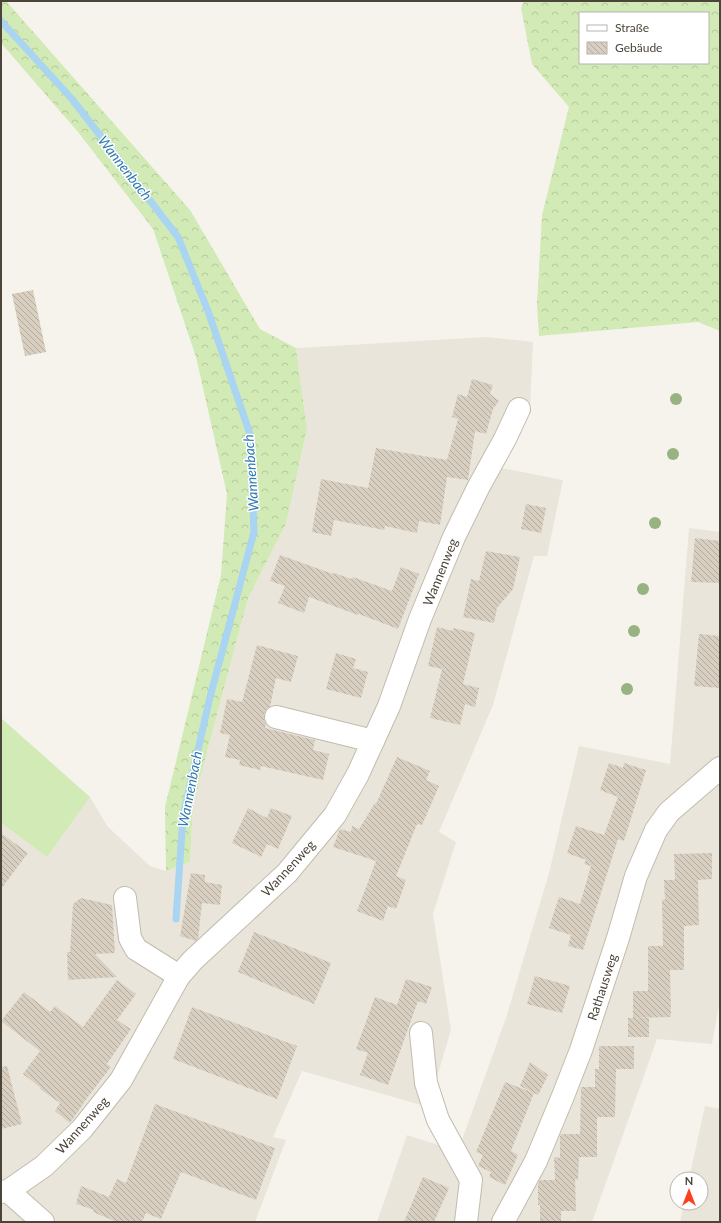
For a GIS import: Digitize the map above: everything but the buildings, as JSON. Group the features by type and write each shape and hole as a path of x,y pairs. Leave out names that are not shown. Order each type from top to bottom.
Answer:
{"street":[{"name":"Wannenweg","path":"5,1192 44,1166 82,1129 121,1080 179,976 193,960 287,873 335,815 358,774 389,706 420,619 454,537 519,409"},
{"path":"276,717 373,741"},
{"name":"Rathausweg","path":"503,1222 536,1161 563,1096 583,1043 618,938 636,876 656,830 668,812 720,768"},
{"path":"125,898 130,938 136,949 179,976"},
{"path":"421,1033 426,1083 438,1120 471,1180 466,1222"},
{"path":"5,1192 43,1222"}],"shaded area":[{"path":"487,337 533,342 530,409 501,468 563,480 547,556 534,556 493,705 439,832 456,842 433,914 451,1030 428,1107 302,1071 273,1137 286,1140 255,1222 1,1222 1,823 47,857 90,797 108,827 150,866 166,871 190,862 193,805 248,598 286,524 307,429 296,348"},
{"path":"689,528 720,532 720,999 712,1044 657,1039 592,1222 573,1220 572,1222 377,1222 407,1135 458,1151 506,1018 549,873 579,746 670,764"},
{"path":"705,1106 720,1109 720,1222 680,1222 682,1211 709,1211 709,1171 691,1171"}],"green space":[{"path":"1,1 6,1 190,210 260,329 296,348 307,429 286,524 248,598 193,805 190,862 166,871 165,807 221,575 227,494 196,357 153,229 78,132 1,43"},
{"path":"524,1 720,1 720,331 698,322 539,336 537,304 542,215 569,107 532,64 521,8"},
{"path":"1,718 90,797 47,857 1,823"}],"waterway":[{"name":"Wannenbach","path":"1,21 72,99 178,237 208,311 250,434 254,532 210,697 183,816 176,919"}]}
